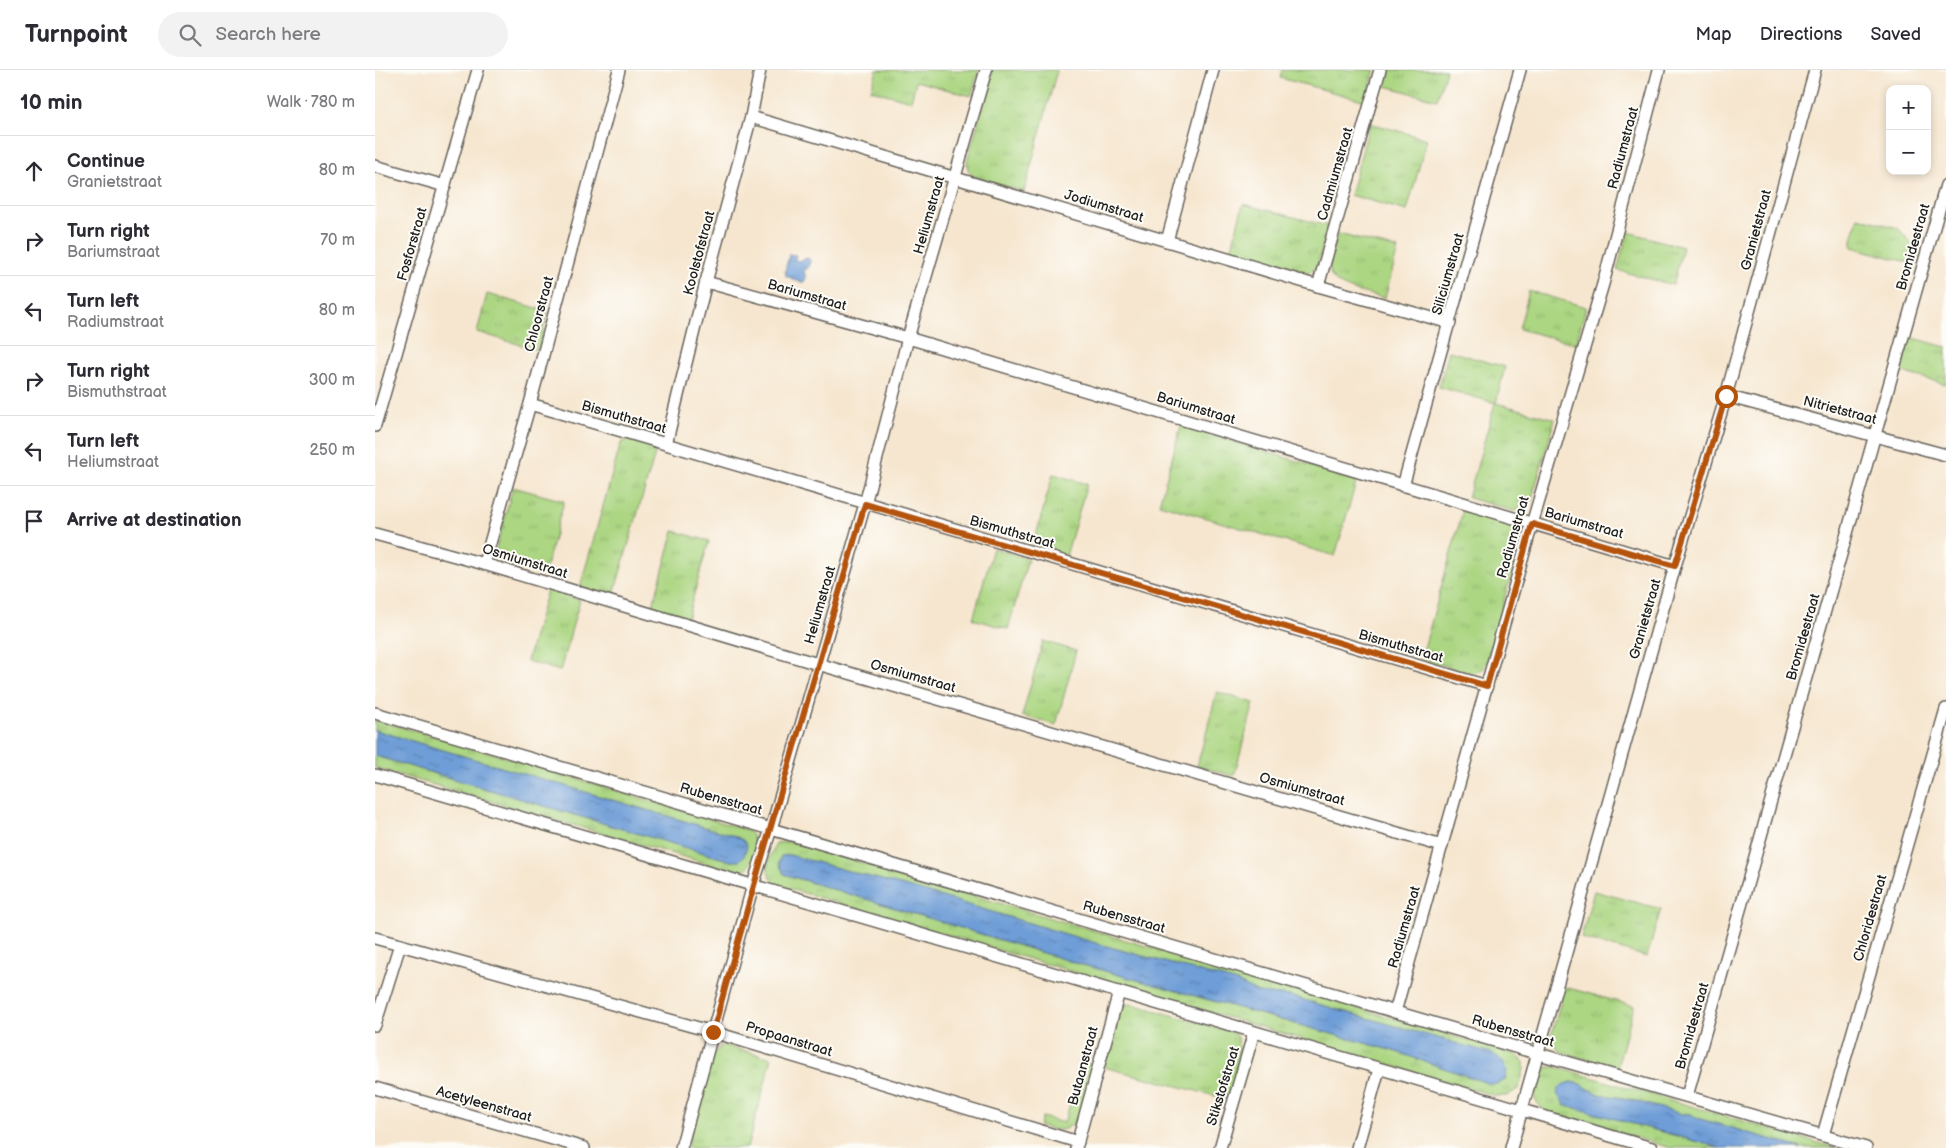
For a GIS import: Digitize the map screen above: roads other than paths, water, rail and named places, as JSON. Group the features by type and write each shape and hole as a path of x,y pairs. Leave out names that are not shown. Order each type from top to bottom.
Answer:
{"street":[{"name":"Fosforstraat","path":"375,426 478,70"},
{"name":"Chloorstraat","path":"485,564 530,404 619,70"},
{"name":"Koolstofstraat","path":"666,444 706,282 751,117 760,70"},
{"name":"Heliumstraat","path":"681,1148 753,885 771,830 865,504 908,338 986,70"},
{"path":"1167,241 1213,70"},
{"name":"Cadmiumstraat","path":"1318,286 1380,70"},
{"name":"Siliciumstraat","path":"1403,486 1520,70"},
{"name":"Radiumstraat","path":"1395,1012 1532,524 1603,284 1659,70"},
{"name":"Granietstraat","path":"1511,1148 1675,566 1726,396 1815,70"},
{"name":"Jodiumstraat","path":"751,117 1318,286 1450,323"},
{"path":"375,166 445,186"},
{"name":"Bromidestraat","path":"1687,1096 1946,185"},
{"name":"Bariumstraat","path":"706,282 908,338 1675,566"},
{"name":"Nitrietstraat","path":"1726,396 1946,455"},
{"name":"Bismuthstraat","path":"530,404 1487,686"},
{"name":"Osmiumstraat","path":"375,534 485,564 818,664 1443,846"},
{"name":"Chloridestraat","path":"1823,1136 1946,709"},
{"name":"Rubensstraat","path":"375,712 771,830 1866,1148"},
{"path":"375,775 1652,1148"},
{"name":"Propaanstraat","path":"375,938 713,1032 1077,1145"},
{"path":"375,1025 400,945"},
{"name":"Butaanstraat","path":"1077,1145 1119,992"},
{"name":"Stikstofstraat","path":"1220,1148 1254,1032"},
{"path":"1357,1148 1379,1069"},
{"name":"Acetyleenstraat","path":"375,1088 584,1148"}],"water":[{"path":"789,254 796,255 795,260 798,261 808,258 810,260 809,267 804,271 806,278 804,282 786,276 785,271"},
{"path":"375,730 735,836 743,840 747,845 744,856 739,861 731,861 375,756"},
{"path":"790,855 1237,982 1258,993 1290,996 1494,1054 1502,1061 1507,1070 1505,1080 1497,1084 1490,1084 1397,1052 1076,963 793,877 784,874 779,863 781,856"},
{"path":"1572,1082 1580,1084 1598,1094 1628,1099 1682,1114 1691,1114 1697,1118 1801,1148 1720,1148 1565,1105 1557,1094 1562,1085"}]}
